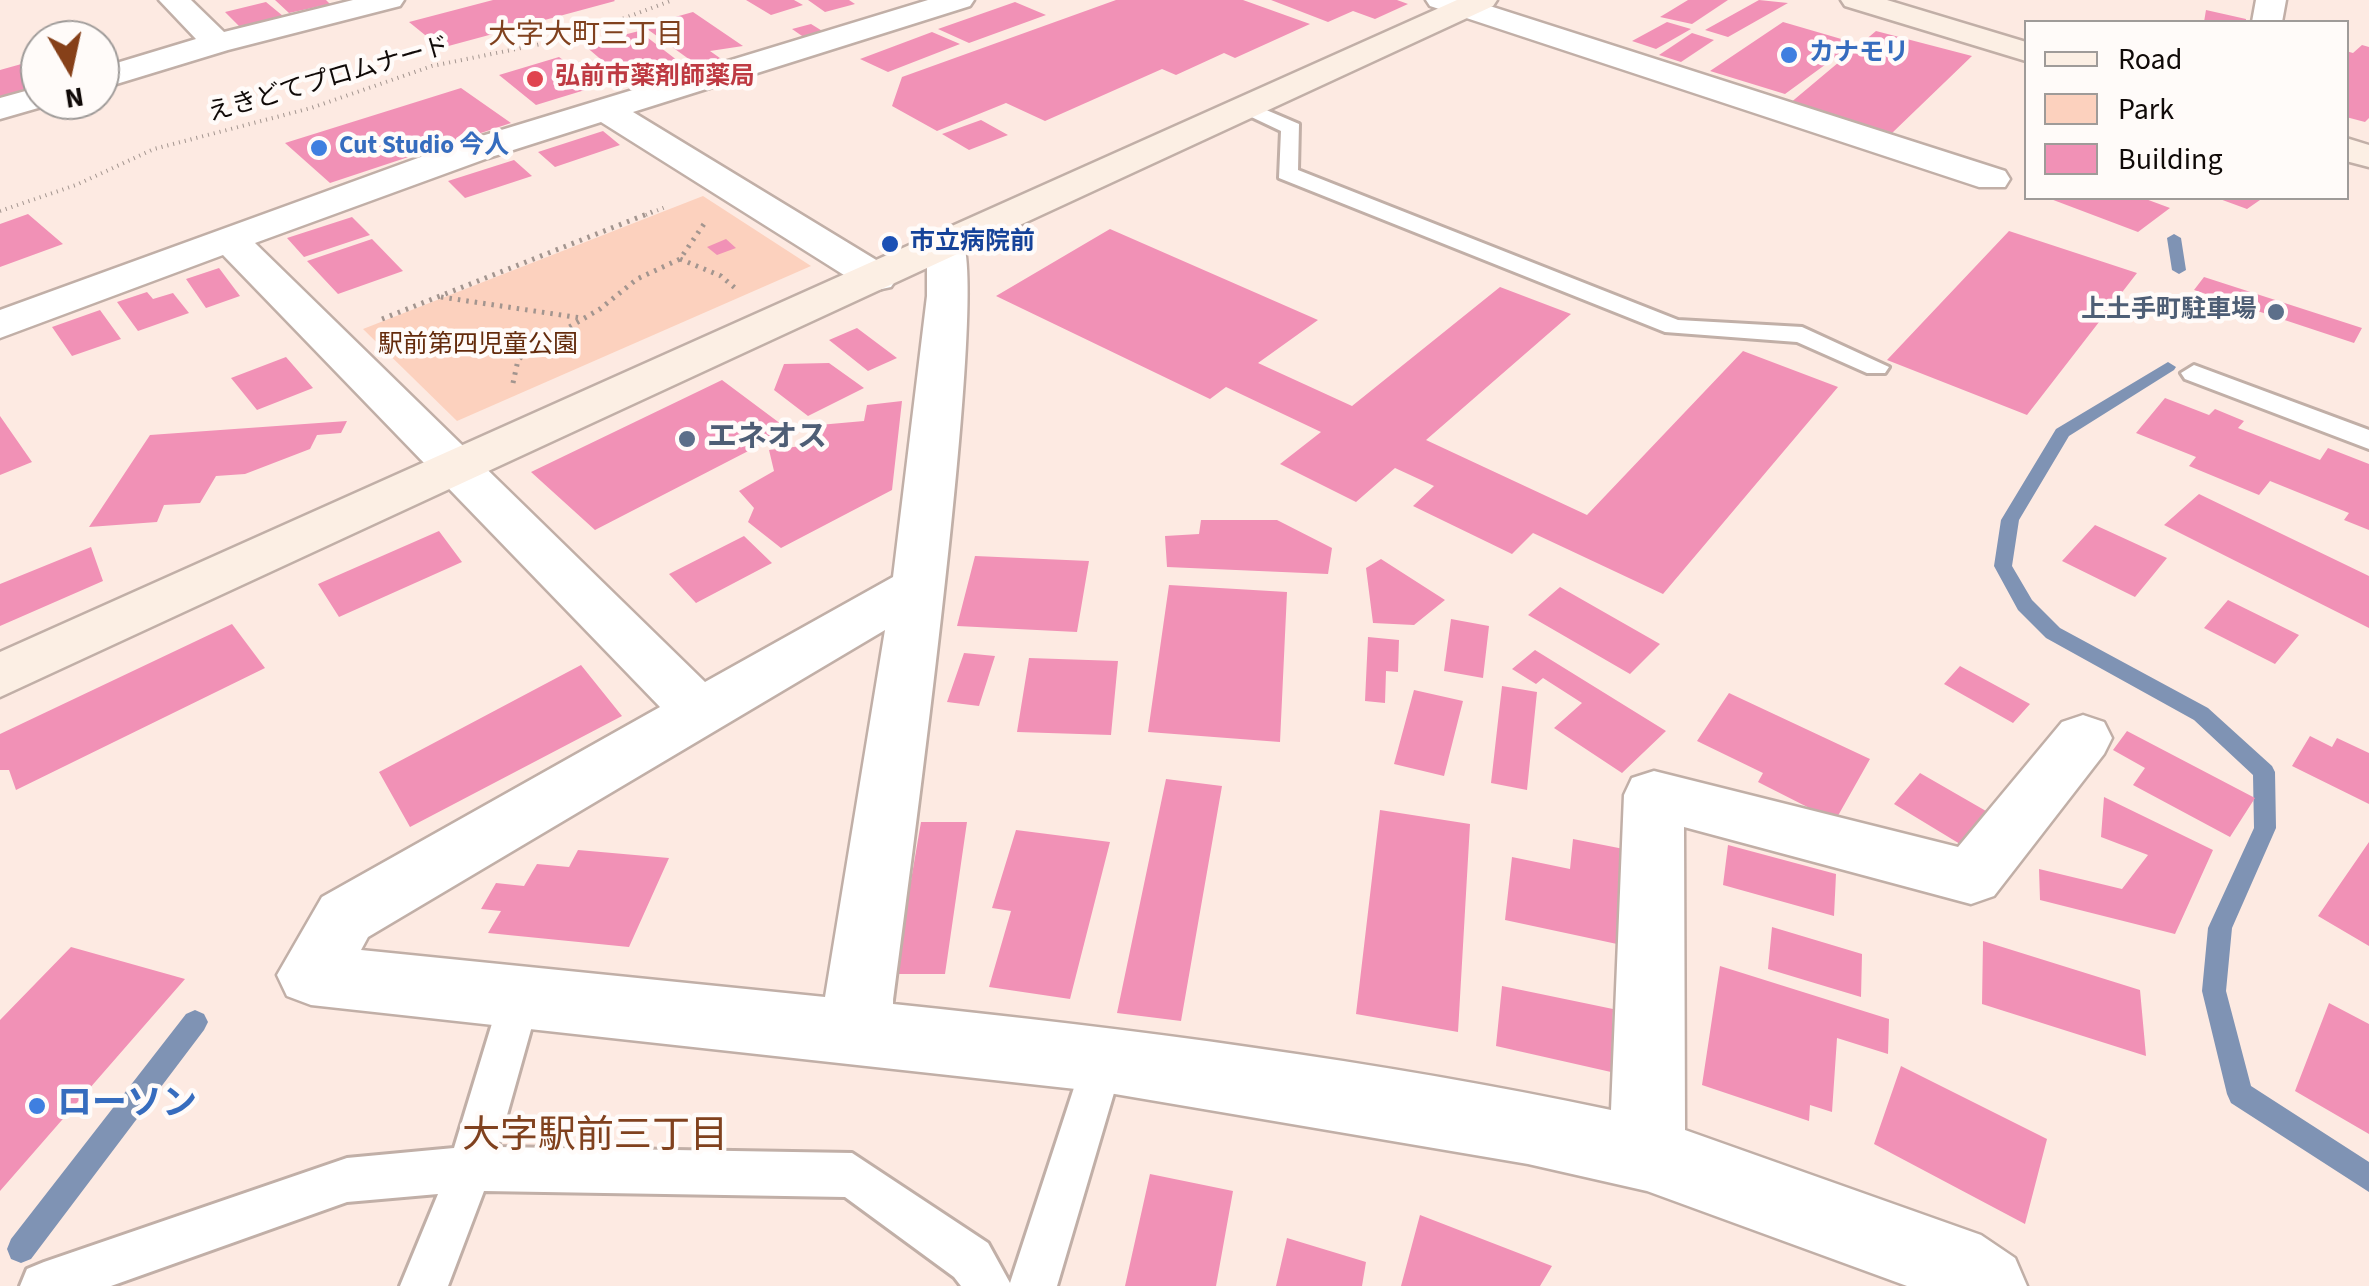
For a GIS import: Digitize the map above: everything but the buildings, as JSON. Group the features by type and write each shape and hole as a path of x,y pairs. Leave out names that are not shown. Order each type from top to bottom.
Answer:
{"street":[{"path":"174,0 216,43"},
{"path":"120,72 216,43 388,0"},
{"path":"0,324 229,238 604,109 959,0"},
{"path":"1856,0 2024,51"},
{"path":"0,676 1250,109 1462,3 1992,179"},
{"path":"604,109 877,278"},
{"path":"229,238 700,712"},
{"path":"855,1031 918,586 948,296 947,245"},
{"path":"918,586 345,917 311,974 1103,1059 1528,1128 1647,1154 1952,1263 1987,1286"},
{"path":"1647,1154 1654,795 1971,876 2082,738"}],"lane":[{"path":"1250,109 1292,128 1288,173 1674,326 1802,335 1876,367"},
{"path":"2194,373 2369,440"},
{"path":"424,1286 470,1169 521,994"},
{"path":"1034,1286 1103,1059"},
{"path":"44,1286 347,1180 470,1169 852,1175 971,1260 988,1286"}],"path":[{"name":"えきどてプロムナード","path":"0,212 154,149 312,108 432,66 571,38 673,0"},
{"path":"512,397 518,360 637,279 680,258 717,205 725,184"},
{"path":"330,339 725,184"},
{"path":"680,258 721,276 743,296"},
{"path":"438,297 549,310 583,318"}],"green space":[{"name":"駅前第四児童公園","path":"703,196 811,266 457,421 363,329"}],"waterway":[{"path":"2174,238 2179,270"},
{"path":"2168,367 2062,433 2010,520 2003,566 2025,605 2053,633 2201,714 2264,772 2265,828 2220,928 2214,991 2240,1094 2369,1178"},
{"path":"21,1249 195,1022"}],"place":[{"name":"カナモリ","path":"1789,55"},
{"name":"弘前市薬剤師薬局","path":"535,79"},
{"name":"Cut Studio 今人","path":"319,148"},
{"name":"市立病院前","path":"890,244"},
{"name":"上土手町駐車場","path":"2276,312"},
{"name":"エネオス","path":"687,439"},
{"name":"ローソン","path":"37,1106"}],"district":[{"name":"大字大町三丁目","path":"586,37"},
{"name":"大字駅前三丁目","path":"595,1139"}]}
